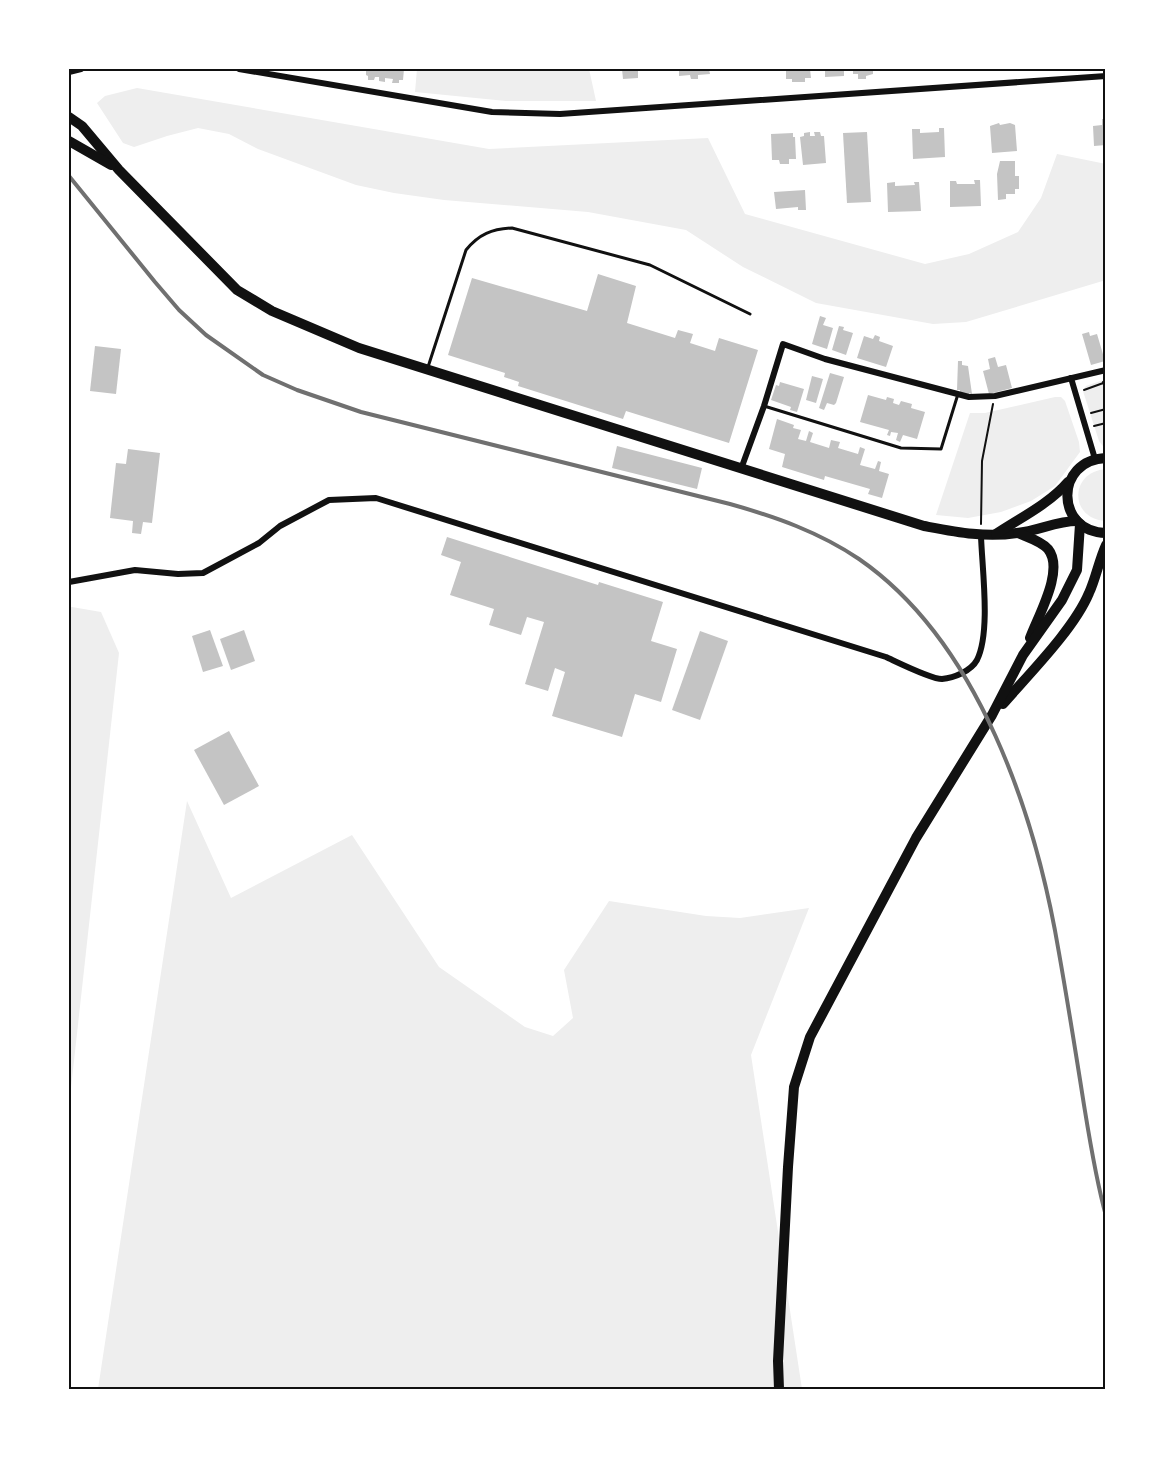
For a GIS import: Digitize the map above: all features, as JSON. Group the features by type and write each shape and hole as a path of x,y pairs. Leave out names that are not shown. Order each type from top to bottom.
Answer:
{"main road":[{"path":"69,117 82,126 119,170 237,290 272,311 359,348 924,526 981,536 1018,533 1054,523 1079,522"},
{"path":"69,141 119,170"},
{"path":"996,534 1061,490 1080,467 1100,458"},
{"path":"1070,480 1067,491 1071,512 1079,522 1095,532 1106,533"},
{"path":"1023,655 1062,600 1077,570 1079,522"},
{"path":"779,1389 778,1361 794,1087 810,1037 916,838 993,715 1023,655 1053,580 1055,564 1047,549 1018,533"},
{"path":"993,715 1069,627 1089,593 1098,562 1106,545"}],"street":[{"path":"69,72 81,69"},
{"path":"239,69 282,73 492,112 560,114 1106,76"},
{"path":"741,469 783,344 825,359 969,398 994,396 1106,370"},
{"path":"1071,378 1100,458"},
{"path":"69,582 135,570 178,574 203,573 259,543 280,526 329,501 376,498 886,657 940,679 967,671 976,661 982,645 984,621 981,536"}],"lane":[{"path":"427,369 466,250 473,240 496,229 512,228 651,265 750,314"},
{"path":"764,406 901,448 941,449 958,394"}],"path":[{"path":"1084,390 1104,382 1106,391"},
{"path":"981,536 982,461 994,396"},
{"path":"1088,414 1106,409"},
{"path":"1092,426 1106,423"}],"shaded area":[{"path":"417,69 589,69 596,101 506,101 415,92"},
{"path":"137,88 489,149 708,138 745,214 925,264 969,254 1018,232 1041,198 1057,154 1106,164 1106,280 966,322 933,324 816,303 743,267 686,230 588,212 444,200 394,193 356,185 258,149 229,134 198,128 134,147 123,143 97,103 105,96"},
{"path":"1106,379 1106,450 1099,441 1083,391 1086,386"},
{"path":"1061,397 1065,401 1079,442 1080,452 1055,486 1031,501 1001,512 968,518 936,515 970,413 985,413"},
{"path":"1106,469 1106,521 1094,518 1085,512 1078,495 1085,478 1094,472"},
{"path":"69,608 101,612 119,653 69,1106"},
{"path":"187,801 231,898 352,835 439,967 525,1027 553,1036 573,1018 564,970 609,901 706,916 740,918 809,908 751,1055 802,1389 98,1389"}],"building":[{"path":"366,69 404,69 403,80 399,80 399,83 392,83 393,79 385,78 385,82 375,77 374,80 368,80"},
{"path":"622,69 638,69 638,78 623,79"},
{"path":"679,69 709,69 710,74 698,75 698,79 691,79 690,75 679,76"},
{"path":"786,69 810,69 811,78 805,78 805,82 792,82 792,79 786,79"},
{"path":"825,69 844,69 844,76 825,77"},
{"path":"853,69 873,69 873,74 866,76 866,79 858,79 858,74 853,74"},
{"path":"1102,119 1106,119 1106,145 1094,146 1093,126 1102,125"},
{"path":"999,123 1000,125 1010,123 1015,125 1017,151 992,153 990,126"},
{"path":"939,128 944,128 945,157 913,159 912,129 920,129 920,133 939,132"},
{"path":"810,132 810,136 815,136 814,132 820,132 821,136 824,136 826,163 803,165 800,137"},
{"path":"867,132 871,202 847,203 843,133"},
{"path":"793,133 796,159 789,159 789,164 780,164 779,160 772,160 771,134"},
{"path":"1000,161 1015,161 1015,176 1019,176 1019,189 1015,189 1015,194 1006,194 1006,199 998,200 997,174"},
{"path":"974,180 980,180 981,206 950,207 950,181 956,181 957,184 975,184"},
{"path":"895,182 895,186 915,185 914,182 919,182 921,211 888,212 887,183"},
{"path":"805,190 806,210 798,210 798,207 776,209 774,192"},
{"path":"598,274 636,286 627,323 675,338 678,330 693,334 690,343 715,351 719,338 758,350 729,443 626,411 623,419 518,386 519,382 504,377 505,373 448,355 472,278 587,311"},
{"path":"820,316 826,318 823,325 833,328 827,349 812,344"},
{"path":"839,326 853,333 846,355 832,350"},
{"path":"1089,332 1090,336 1097,334 1105,361 1091,365 1082,334"},
{"path":"875,335 880,337 879,341 893,346 886,367 857,358 864,336 873,339"},
{"path":"95,346 121,349 116,394 90,391"},
{"path":"995,357 998,367 1006,365 1012,388 989,394 983,371 990,369 988,359"},
{"path":"958,361 968,366 972,394 960,393 960,390 957,390"},
{"path":"830,373 844,377 836,403 834,405 827,403 824,410 819,408"},
{"path":"812,376 823,379 816,403 806,400"},
{"path":"780,382 804,389 797,412 790,410 791,407 771,400 776,385 779,386"},
{"path":"868,395 886,400 887,397 894,399 893,403 899,405 901,401 912,404 911,408 925,412 917,439 903,435 900,442 896,440 898,433 891,432 890,436 887,435 889,430 860,422"},
{"path":"777,419 801,430 798,439 806,441 809,431 813,433 810,442 829,448 831,440 840,442 838,448 858,454 860,447 865,449 860,465 875,469 878,461 881,462 879,471 889,474 882,498 868,494 870,489 825,476 824,480 782,467 785,454 769,449"},
{"path":"617,446 702,468 697,489 612,468"},
{"path":"128,449 160,453 152,523 143,522 141,534 132,533 133,521 110,518 116,463 126,464"},
{"path":"447,537 598,585 599,582 663,602 651,641 677,649 661,702 635,694 622,737 552,716 565,672 555,668 548,691 525,684 544,622 527,617 521,635 489,625 494,609 450,595 461,562 441,555"},
{"path":"210,630 223,666 203,672 192,636"},
{"path":"244,630 255,661 231,670 220,639"},
{"path":"700,631 728,641 700,720 672,710"},
{"path":"229,731 259,786 224,805 194,750"}],"railway":[{"path":"69,176 179,310 206,335 263,375 297,390 361,412 764,514 797,526 844,549 901,594 938,636 969,684 995,736 1017,790 1035,845 1049,900 1091,1147 1106,1216"}]}
